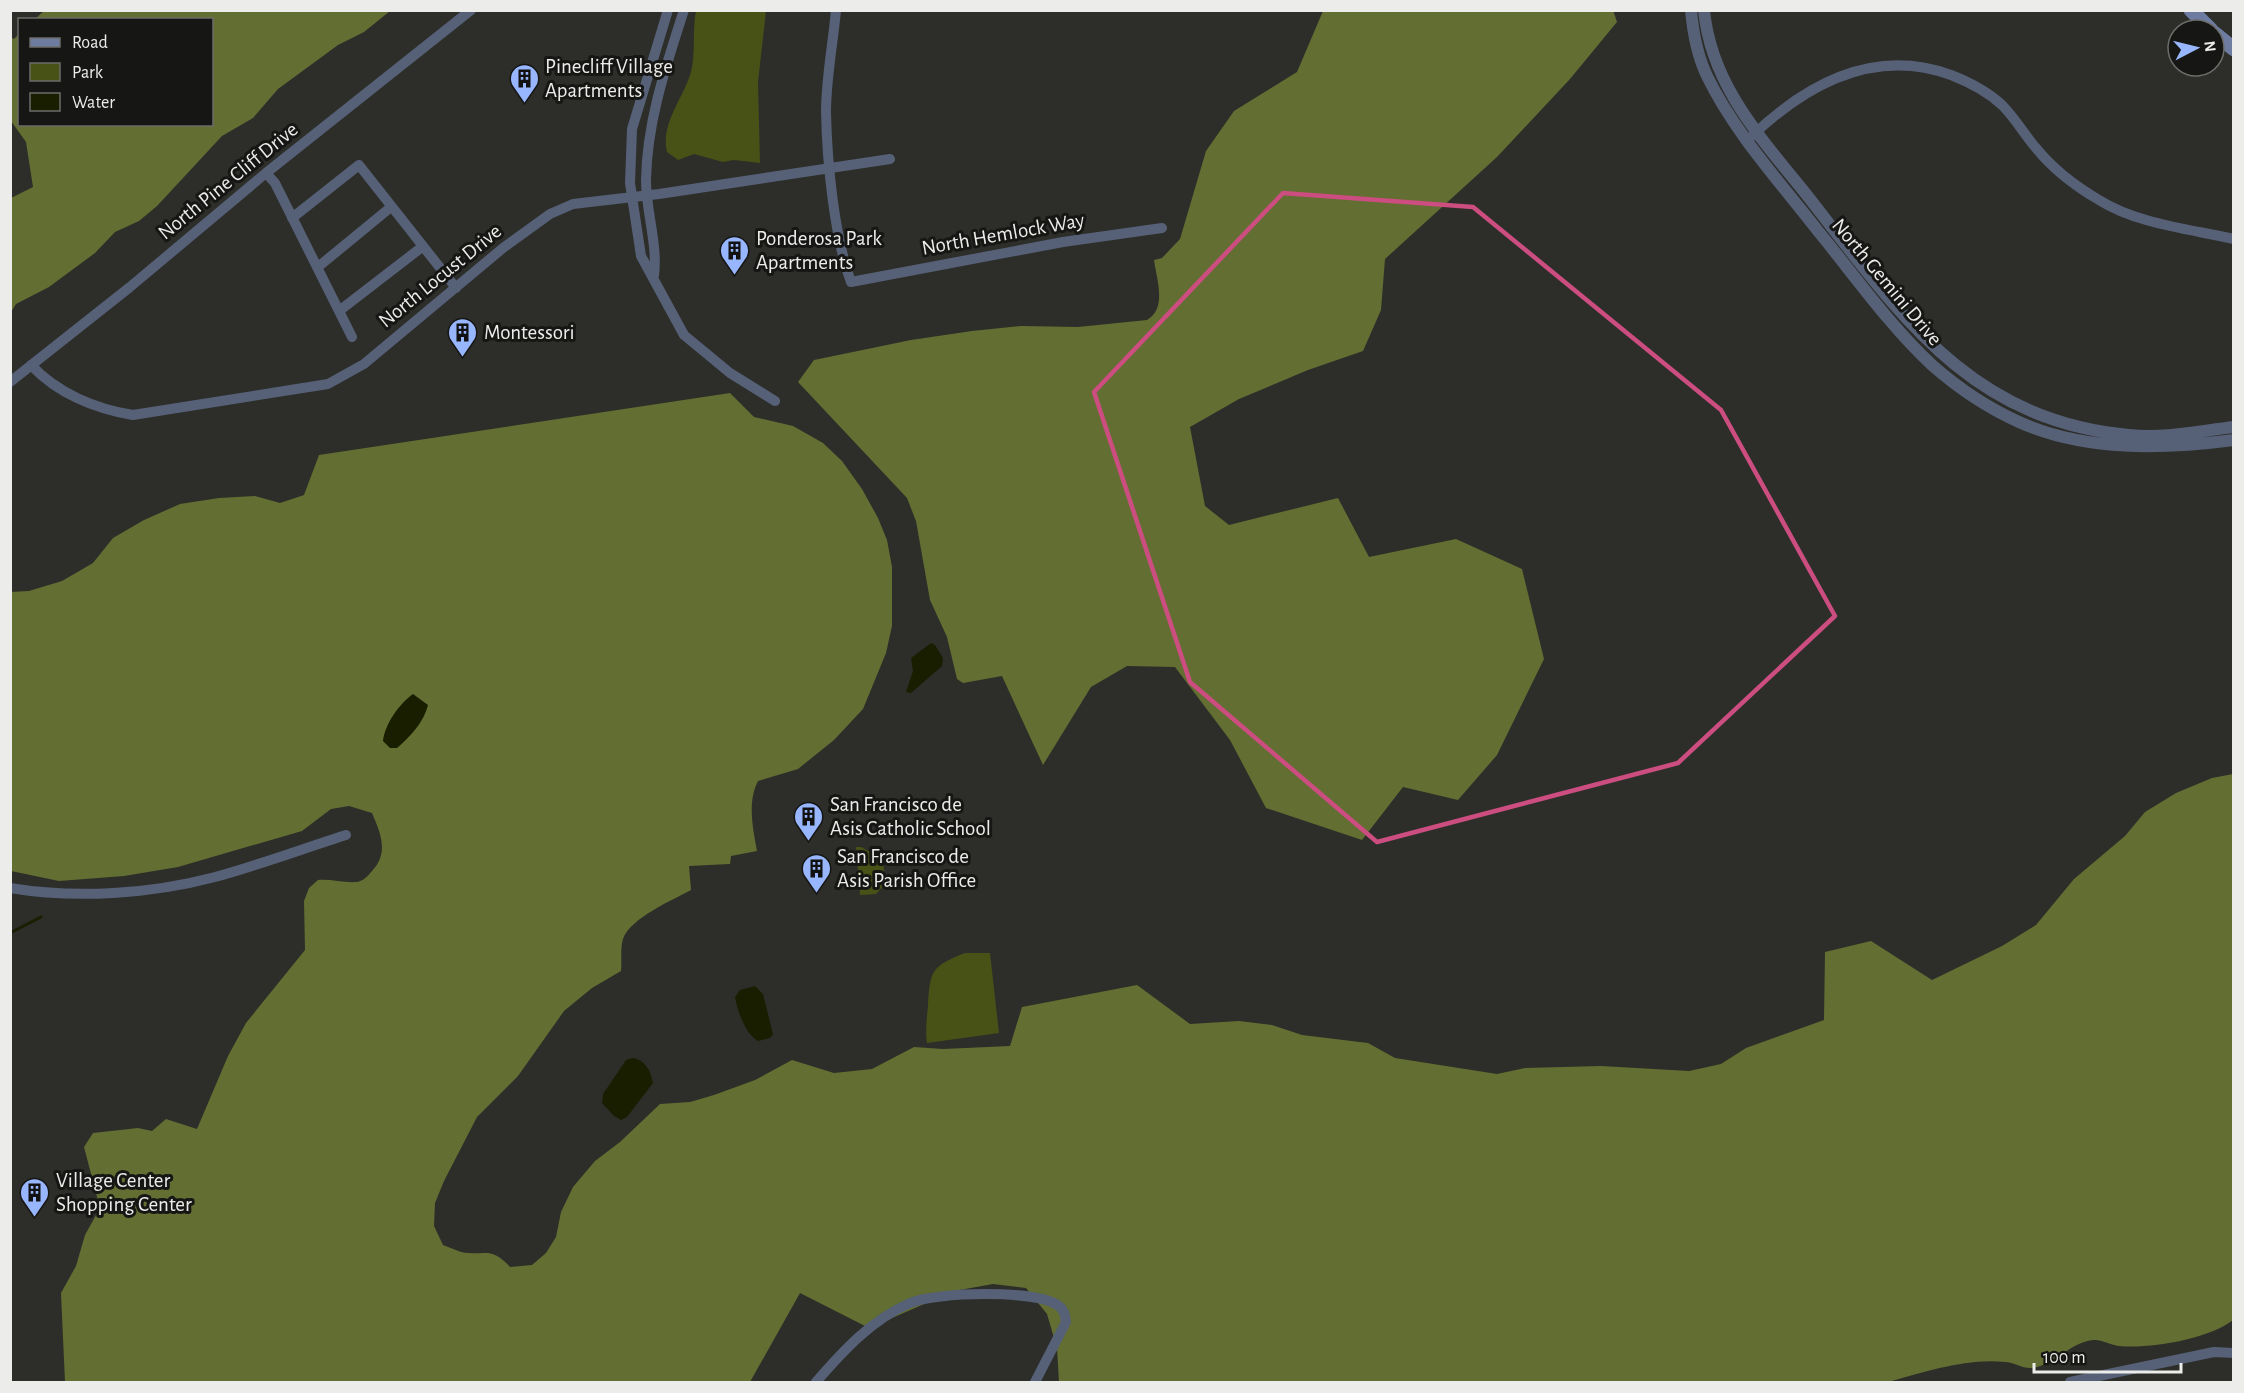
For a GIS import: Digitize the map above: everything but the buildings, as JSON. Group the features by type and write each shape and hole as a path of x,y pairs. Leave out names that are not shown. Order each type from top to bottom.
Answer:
{"street":[{"name":"North Pine Cliff Drive","path":"10,382 130,287 266,173 471,10"},
{"path":"668,10 632,129 630,183 641,256 645,267 654,276 684,335 730,373 775,401"},
{"path":"654,276 656,263 647,196 648,145 667,62 684,10"},
{"path":"830,167 826,111 836,10"},
{"name":"North Gemini Drive","path":"1691,10 1695,40 1707,76 1899,332 1934,366 1979,401 2021,423 2073,439 2156,447 2234,440"},
{"name":"North Gemini Drive","path":"1704,10 1712,54 1752,136 1928,344 1980,385 2012,403 2084,428 2130,435 2162,436 2234,427"},
{"path":"654,58 667,62"},
{"path":"1752,136 1810,90 1852,70 1892,65 1936,70 1982,90 2001,104 2062,175 2100,201 2135,216 2234,239"},
{"name":"North Locust Drive","path":"31,365 68,394 109,411 133,415 328,384 364,364 502,248 550,214 573,204 647,196 890,159"},
{"path":"292,218 359,165 456,288"},
{"name":"North Hemlock Way","path":"830,167 845,264 851,282 1063,242 1162,228"},
{"path":"266,173 275,183 352,337"},
{"path":"318,267 391,207"},
{"path":"339,310 422,247"},
{"path":"10,888 95,893 187,883 259,865 346,835"},
{"path":"816,1383 848,1345 908,1304 923,1298 979,1294 1021,1296 1058,1305 1064,1312 1066,1322 1035,1383"},
{"path":"2070,1383 2214,1352 2234,1353"}],"highlighted area":[{"path":"1283,193 1473,207 1721,410 1835,616 1678,763 1377,842 1190,682 1094,392"}],"green space":[{"path":"45,10 390,10 364,32 338,45 278,89 253,118 222,136 157,206 139,221 115,232 95,253 49,287 16,304 11,312 11,198 33,187 26,142 11,121 11,37 14,39 18,35 18,126 213,126 213,18 36,18"},
{"path":"1613,10 1617,22 1570,79 1497,157 1385,259 1381,310 1363,351 1308,370 1239,399 1190,427 1205,506 1229,525 1338,498 1369,557 1456,539 1522,569 1544,659 1497,755 1458,800 1403,787 1362,840 1266,808 1230,740 1175,667 1127,666 1091,687 1043,765 1002,676 963,683 957,679 947,637 930,600 916,521 907,498 798,382 814,360 911,340 1021,326 1078,327 1147,320 1157,309 1159,301 1154,260 1162,258 1180,239 1206,151 1234,111 1297,72 1323,11"},
{"path":"696,11 766,11 758,82 760,163 734,160 723,162 694,154 678,160 667,152 667,131 670,121 691,72"},
{"path":"730,393 754,417 793,426 823,443 842,461 862,489 887,540 892,567 892,626 886,653 863,709 834,740 798,769 758,781 752,807 757,851 731,856 730,864 689,866 691,890 653,910 627,931 623,939 621,971 592,988 564,1011 518,1076 477,1117 435,1203 434,1226 443,1245 461,1252 492,1254 510,1267 532,1265 546,1253 556,1237 561,1212 573,1187 595,1161 620,1142 660,1104 690,1102 714,1095 755,1080 792,1060 834,1073 872,1069 914,1047 943,1049 1010,1046 1022,1007 1137,985 1190,1024 1239,1021 1272,1025 1302,1035 1368,1043 1395,1058 1497,1074 1525,1068 1601,1066 1689,1071 1721,1064 1746,1048 1824,1020 1825,952 1871,941 1932,980 2002,946 2036,925 2074,879 2125,836 2145,812 2176,793 2212,778 2233,774 2233,1320 2222,1327 2195,1337 2162,1344 2132,1347 2096,1340 2084,1342 2048,1363 2032,1368 2008,1362 1975,1362 1888,1382 1059,1382 1057,1348 1047,1314 1026,1288 993,1284 954,1291 869,1328 800,1293 750,1382 65,1382 61,1293 76,1266 85,1235 100,1208 84,1147 93,1133 138,1128 152,1131 166,1119 197,1129 228,1056 246,1023 305,950 304,901 309,888 318,880 357,882 363,879 377,864 382,843 372,813 349,806 331,809 302,831 178,867 124,876 59,881 11,871 10,592 29,591 62,581 93,563 113,538 144,520 180,504 219,498 255,496 280,503 304,495 319,455"},
{"path":"856,847 861,847 883,859 885,884 876,894 860,895"},
{"path":"965,953 990,953 999,1033 927,1043 927,1019 932,977 939,966"}],"water":[{"path":"931,643 935,645 943,658 942,666 911,693 906,692 913,671 911,658"},
{"path":"413,694 428,705 426,711 416,729 407,739 397,748 390,748 383,741 384,735 398,709"},
{"path":"755,986 763,994 773,1034 770,1038 758,1041 746,1028 735,997 740,990"},
{"path":"632,1058 647,1066 653,1083 627,1117 621,1120 602,1103 603,1094 626,1060"}],"waterway":[{"path":"10,933 41,917"}],"place":[{"name":"Pinecliff Village Apartments","path":"524,104"},
{"name":"Ponderosa Park Apartments","path":"735,276"},
{"name":"Montessori","path":"463,358"},
{"name":"San Francisco de Asis Catholic School","path":"809,842"},
{"name":"San Francisco de Asis Parish Office","path":"816,894"},
{"name":"Village Center Shopping Center","path":"35,1218"}]}
